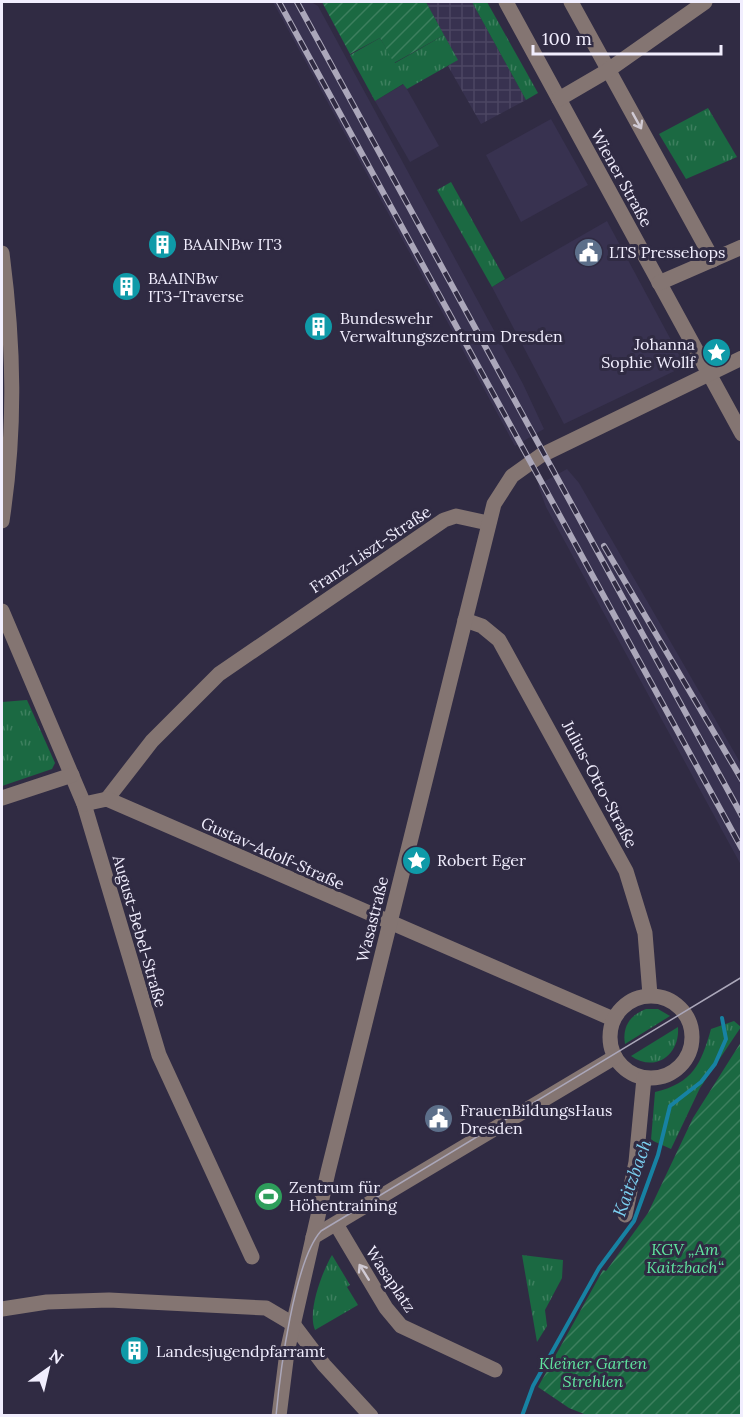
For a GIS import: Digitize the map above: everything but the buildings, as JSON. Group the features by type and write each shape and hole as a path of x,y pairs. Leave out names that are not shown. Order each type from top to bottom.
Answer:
{"street":[{"name":"Wiener Straße","path":"506,2 741,434"},
{"path":"571,2 713,260"},
{"path":"559,99 607,71 705,2"},
{"path":"659,283 741,247"},
{"path":"2,253 10,331 14,408 2,521"},
{"path":"489,523 503,488 523,467 560,444 741,358"},
{"name":"Franz-Liszt-Straße","path":"107,799 152,741 219,674 444,520 456,516 489,523"},
{"name":"Wasastraße","path":"279,1416 293,1324 313,1237 489,523"},
{"name":"August-Bebel-Straße","path":"2,611 84,804 159,1054 252,1257"},
{"name":"Julius-Otto-Straße","path":"465,620 482,626 500,640 626,871 645,933 650,995"},
{"path":"2,798 72,775"},
{"path":"84,804 107,799"},
{"name":"Gustav-Adolf-Straße","path":"107,799 389,924 613,1019"},
{"path":"650,995 674,1002 683,1011 692,1030 692,1043 688,1055 675,1070 657,1078 644,1078 624,1068 615,1057 610,1042 613,1019 628,1002 650,995"},
{"path":"313,1237 615,1057"},
{"path":"625,1215 636,1161 644,1078"},
{"name":"Wasaplatz","path":"336,1224 394,1319 408,1330 495,1370"},
{"path":"2,1309 47,1302 146,1301 266,1308 293,1324 324,1365 371,1416"}],"shaded area":[{"path":"273,2 311,2 318,6 523,384 544,429 515,446"},
{"path":"426,2 472,2 526,100 481,124 448,66 457,60"},
{"path":"404,84 439,146 410,162 375,101"},
{"path":"551,119 588,185 521,222 486,155"},
{"path":"607,221 685,366 564,424 492,287"},
{"path":"567,469 579,483 741,764 741,865 546,507 538,485"}],"green space":[{"path":"322,2 426,2 444,35 394,63 380,38 350,54"},
{"path":"472,2 487,2 538,93 526,100"},
{"path":"444,35 458,60 407,89 403,84 375,101 350,55 380,38 395,63"},
{"path":"708,108 737,157 686,179 659,134"},
{"path":"451,182 505,279 492,287 437,190"},
{"path":"27,700 55,763 52,769 2,786 2,702"},
{"path":"646,1009 658,1009 670,1016 625,1044 624,1038 628,1022"},
{"path":"734,1021 741,1027 700,1088 671,1149 651,1140 655,1092 668,1088 687,1077 699,1062 711,1029"},
{"path":"678,1027 675,1046 664,1058 649,1063 631,1056"},
{"name":"KGV „Am Kaitzbach“","path":"741,1042 741,1415 589,1416 569,1408 538,1387 603,1270 606,1271 648,1213 693,1118"},
{"path":"332,1255 350,1285 347,1287 358,1305 315,1330 314,1303 320,1281"},
{"path":"522,1255 563,1260 562,1278 545,1310 547,1326 537,1342"}],"waterway":[{"name":"Kaitzbach","path":"522,1416 533,1386 599,1268 634,1221 658,1155 670,1106 701,1082 715,1064 726,1039 722,1018"}],"tram line":[{"path":"276,1416 285,1346 296,1291 311,1246 321,1231 742,977"}],"railway":[{"path":"279,2 742,849"},
{"path":"297,2 742,816"},
{"path":"604,546 742,780"}],"place":[{"name":"BAAINBw IT3","path":"162,244"},
{"name":"LTS Pressehops","path":"588,252"},
{"name":"BAAINBw IT3-Traverse","path":"127,287"},
{"name":"Bundeswehr Verwaltungszentrum Dresden","path":"319,327"},
{"name":"Johanna Sophie Wollf","path":"716,353"},
{"name":"Robert Eger","path":"416,860"},
{"name":"FrauenBildungsHaus Dresden","path":"439,1119"},
{"name":"Zentrum für Höhentraining","path":"268,1196"},
{"name":"Landesjugendpfarramt","path":"135,1351"}],"park label":[{"name":"Kleiner Garten Strehlen","path":"593,1372"}]}
